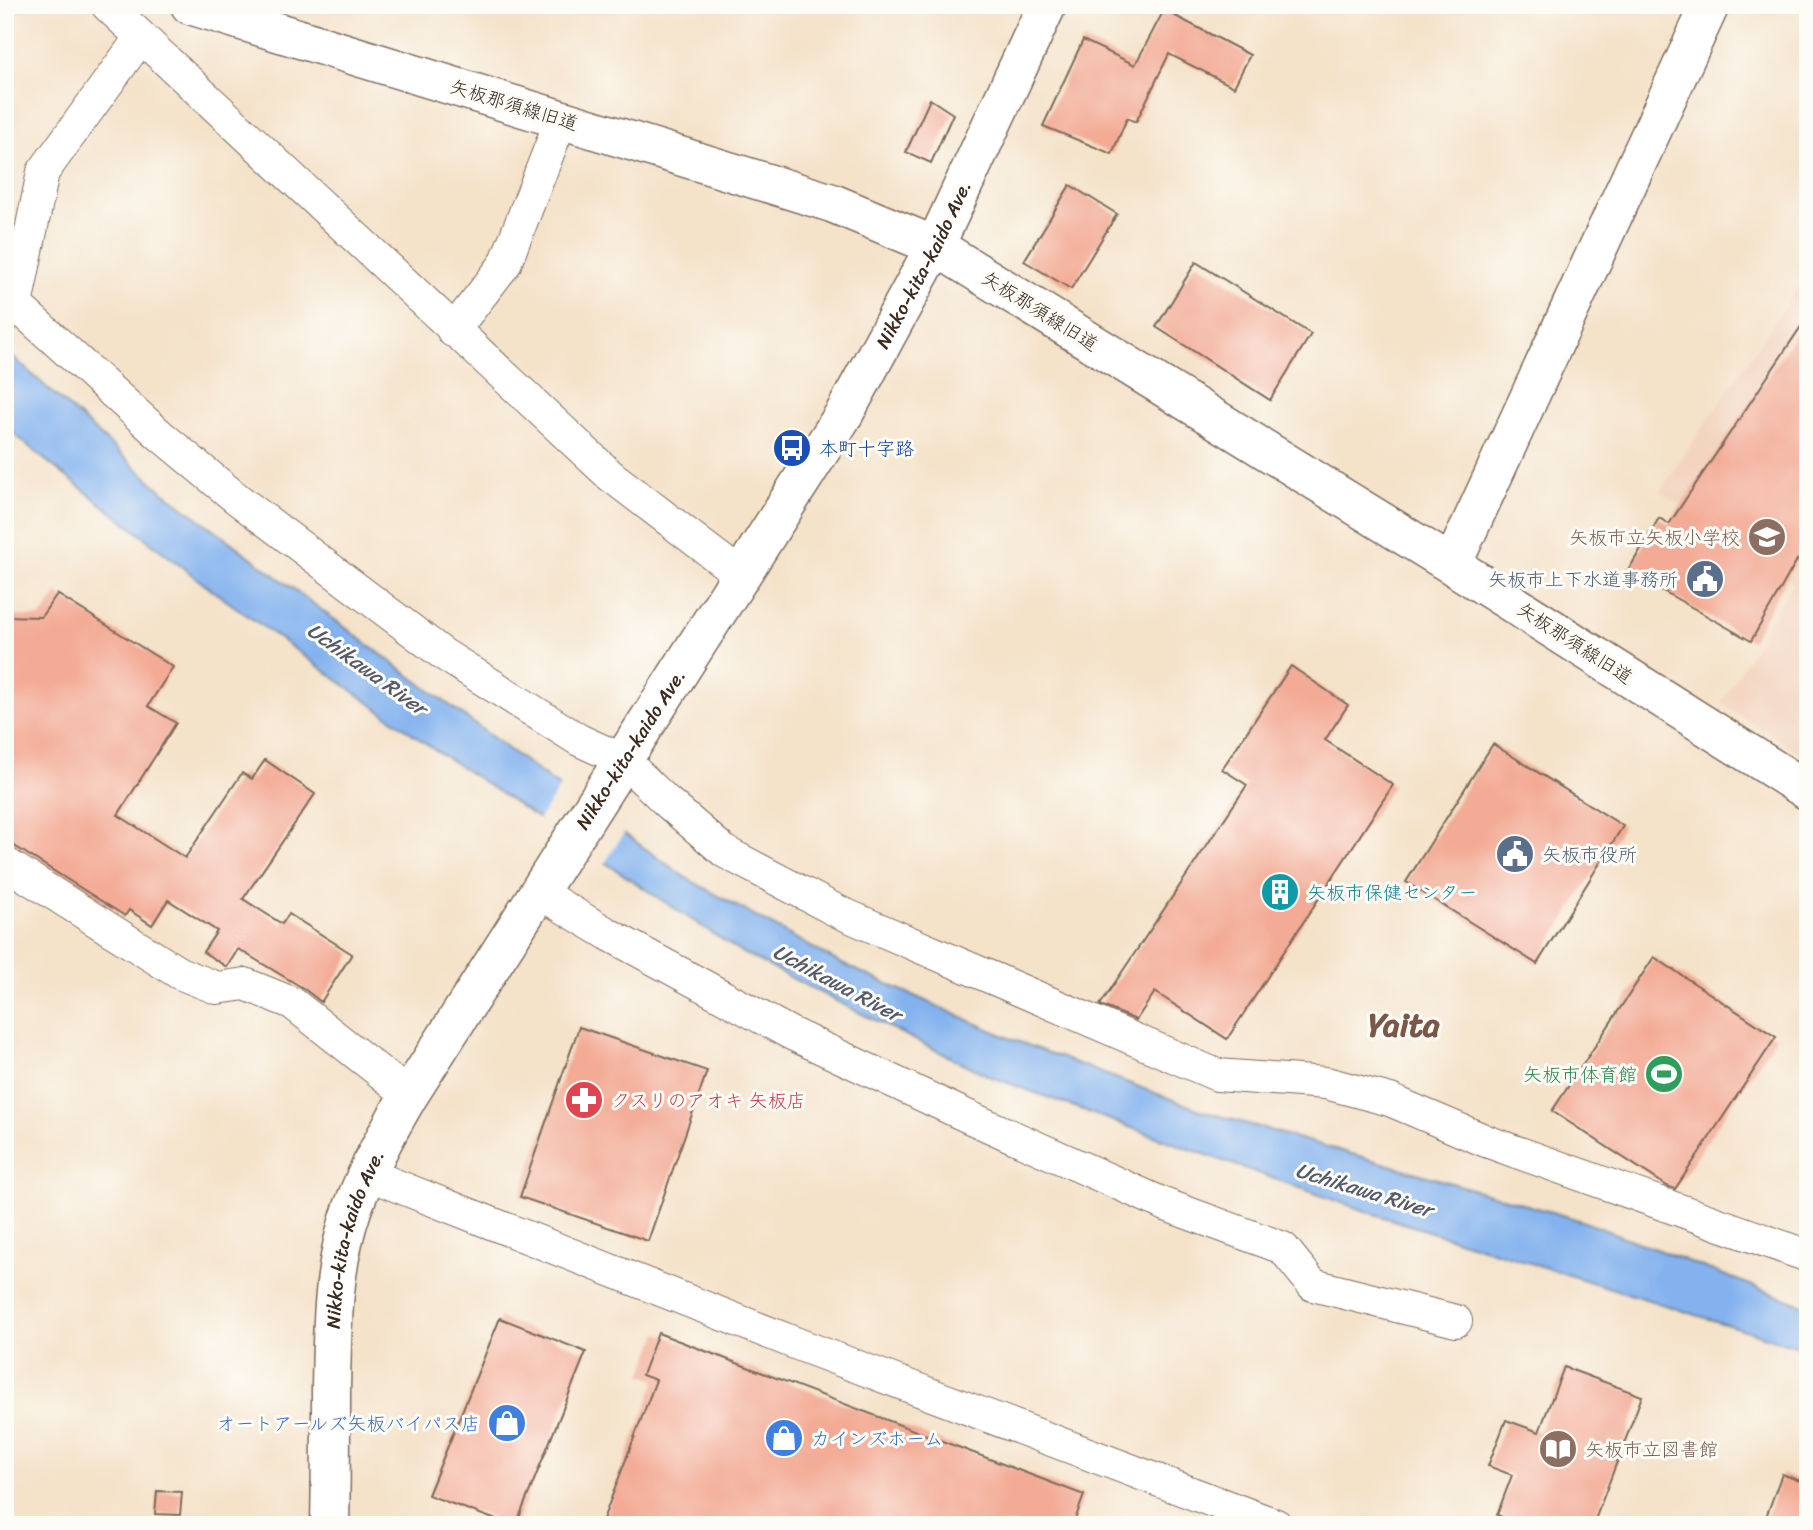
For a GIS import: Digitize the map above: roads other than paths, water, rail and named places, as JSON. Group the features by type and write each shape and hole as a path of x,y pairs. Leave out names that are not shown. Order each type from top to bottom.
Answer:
{"main road":[{"name":"矢板那須線旧道","path":"191,5 832,203 935,246 1452,565 1808,790"},
{"name":"Nikko-kita-kaido Ave.","path":"330,1525 331,1340 334,1293 352,1212 367,1174 409,1095 844,414 935,246 1047,5"},
{"path":"1452,565 1710,5"}],"street":[{"path":"107,5 611,477 742,576"},
{"path":"141,37 43,172 9,305 217,483 443,654 579,740 725,852 839,912 1137,1043 1217,1075 1326,1083 1390,1100 1486,1141 1808,1256"},
{"path":"453,331 505,264 561,120"},
{"path":"5,863 180,973 217,988 245,984 292,1003 409,1095"},
{"path":"547,878 608,934 790,1033 1166,1205 1283,1248 1312,1285 1457,1321"},
{"path":"367,1174 800,1345 1276,1525"}],"water":[{"name":"Uchikawa River","path":"5,350 162,491 686,878 840,963 1009,1038 1203,1111 1579,1220 1808,1307 1808,1350 1371,1213 989,1076 739,951 438,752 209,588 44,459 5,426"}],"place":[{"name":"本町十字路","path":"792,448"},
{"name":"矢板市立矢板小学校","path":"1767,537"},
{"name":"矢板市上下水道事務所","path":"1705,579"},
{"name":"矢板市役所","path":"1515,854"},
{"name":"矢板市保健センター","path":"1280,892"},
{"name":"矢板市体育館","path":"1664,1074"},
{"name":"クスリのアオキ 矢板店","path":"584,1100"},
{"name":"オートアールズ矢板バイパス店","path":"507,1423"},
{"name":"カインズホーム","path":"784,1438"},
{"name":"矢板市立図書館","path":"1558,1449"}],"district":[{"name":"Yaita","path":"1404,1025"}]}
